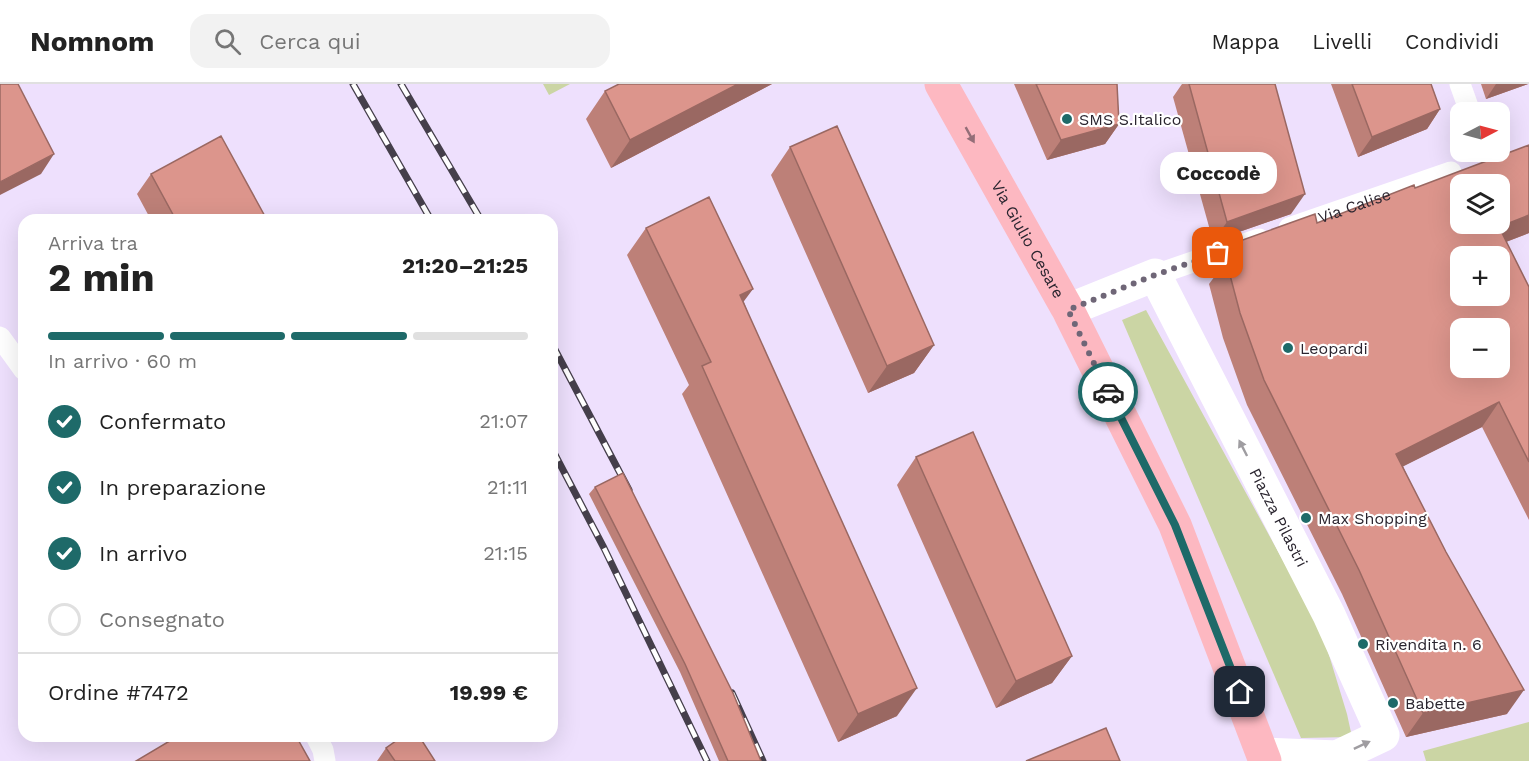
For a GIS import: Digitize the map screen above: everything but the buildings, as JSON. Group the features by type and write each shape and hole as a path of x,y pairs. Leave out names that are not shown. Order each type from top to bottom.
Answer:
{"main road":[{"name":"Via Giulio Cesare","path":"941,84 1068,310 1175,525 1265,758"}],"street":[{"path":"1068,310 1155,275"},
{"name":"Piazza Pilastri","path":"1155,275 1329,615 1383,735 1337,757 1265,758"}],"lane":[{"path":"1460,84 1466,102"},
{"name":"Via Calise","path":"1155,275 1451,172"},
{"path":"0,337 18,362"},
{"path":"319,742 325,761"}],"green space":[{"path":"543,84 570,84 549,95"},
{"path":"1146,310 1322,632 1352,737 1301,738 1122,320"},
{"path":"1529,722 1529,761 1426,761 1423,751"}],"railway":[{"path":"353,84 428,214"},
{"path":"401,84 477,214"},
{"path":"558,355 629,490"},
{"path":"558,460 604,548 707,761"},
{"path":"732,693 763,761"}],"way so far":[{"path":"1108,392 1068,310 1155,275 1218,253"}],"place":[{"name":"SMS S.Italico","path":"1067,119"},
{"name":"Coccodè","path":"1218,253"},
{"name":"Leopardi","path":"1288,348"},
{"name":"Max Shopping","path":"1306,518"},
{"name":"Rivendita n. 6","path":"1363,644"},
{"name":"Babette","path":"1393,703"}],"route":[{"path":"1108,392 1175,525 1240,692"}]}
